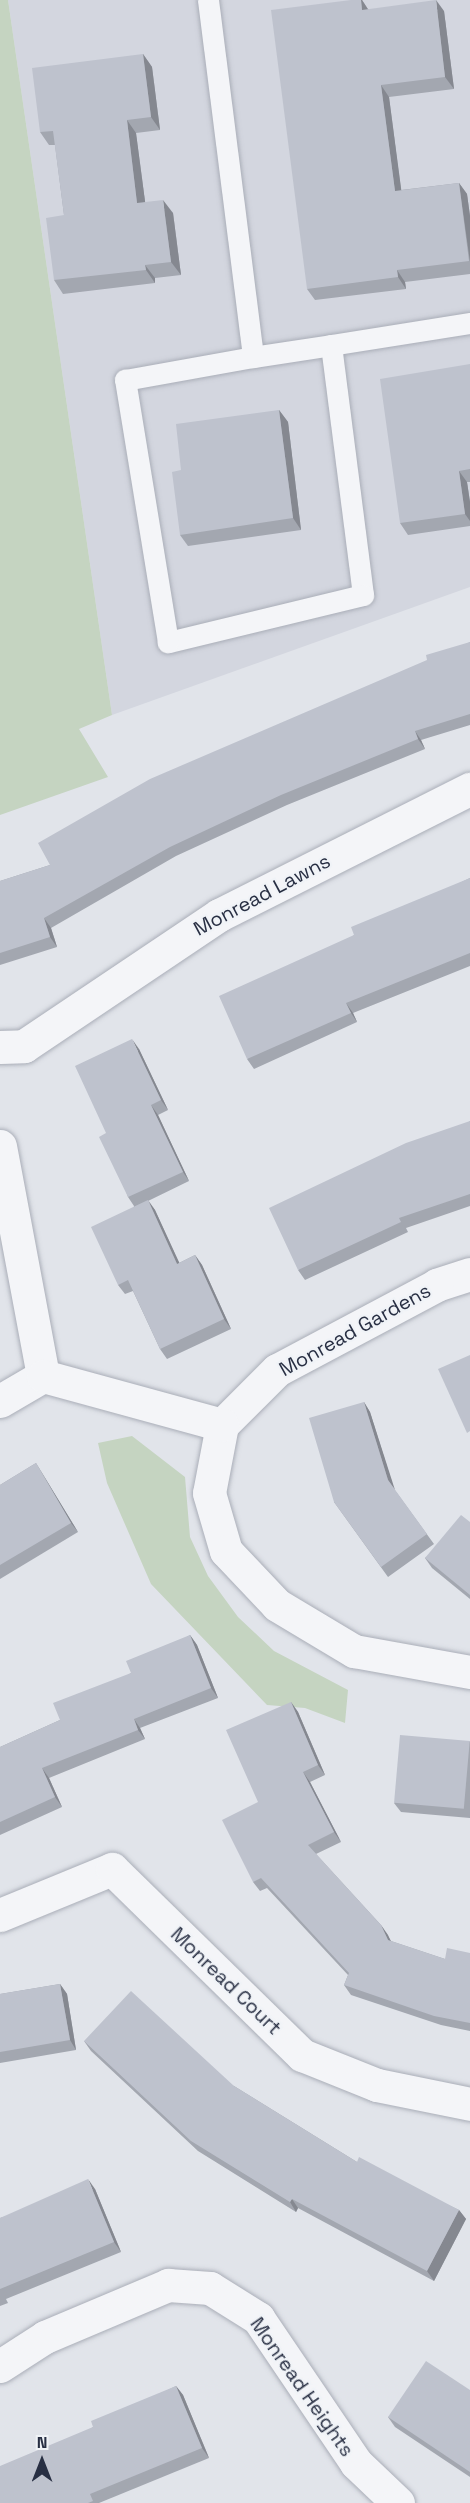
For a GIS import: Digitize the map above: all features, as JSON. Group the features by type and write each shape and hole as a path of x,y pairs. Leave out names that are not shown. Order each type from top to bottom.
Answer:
{"street":[{"name":"Monread Lawns","path":"0,1047 24,1046 219,915 470,789"},
{"path":"0,1146 43,1376"},
{"name":"Monread Gardens","path":"222,1425 277,1370 437,1285 470,1274"},
{"path":"0,1401 43,1376 222,1425 209,1493 226,1551 277,1605 354,1651 470,1672"},
{"name":"Monread Court","path":"0,1915 112,1869 302,2055 377,2085 470,2104"},
{"name":"Monread Heights","path":"0,2366 45,2337 168,2284 210,2288 258,2318 356,2463 398,2503"}],"lane":[{"path":"208,0 253,357"},
{"path":"331,345 363,595 168,642 125,380 253,357 470,323"}],"shaded area":[{"path":"8,0 470,0 470,587 112,715"}],"green space":[{"path":"0,0 8,0 112,715 79,729 108,777 0,815"},
{"path":"132,1436 185,1477 190,1537 208,1576 238,1617 274,1651 348,1690 345,1723 305,1708 267,1705 151,1584 107,1483 98,1443"}],"building":[{"path":"361,0 362,10 436,0 445,77 381,85 395,191 459,183 469,261 397,270 398,277 307,289 271,10"},
{"path":"143,54 151,117 127,120 137,203 163,200 171,262 145,265 146,270 54,280 46,218 64,215 53,131 40,132 32,68"},
{"path":"470,364 470,469 459,471 465,514 400,523 380,379"},
{"path":"279,410 293,518 180,535 172,472 181,470 176,424"},
{"path":"470,642 470,714 415,731 418,739 281,795 170,847 44,918 50,937 0,953 0,881 50,865 38,843 150,779 427,660 426,655"},
{"path":"470,878 470,953 346,1003 351,1013 247,1059 219,996 354,935 351,927"},
{"path":"132,1039 161,1100 151,1105 183,1172 128,1197 99,1137 106,1133 75,1066"},
{"path":"470,1121 470,1194 399,1218 401,1222 298,1270 269,1208 406,1143"},
{"path":"148,1200 177,1264 195,1255 224,1319 160,1349 128,1280 118,1285 91,1227"},
{"path":"470,1355 470,1431 467,1433 438,1369"},
{"path":"364,1402 388,1480 427,1534 381,1567 334,1502 309,1418"},
{"path":"36,1463 71,1523 0,1565 0,1485"},
{"path":"461,1515 470,1522 470,1595 425,1558"},
{"path":"190,1635 211,1688 134,1719 138,1730 42,1768 55,1797 0,1822 0,1747 60,1720 53,1703 131,1673 126,1661"},
{"path":"291,1702 318,1765 303,1772 334,1832 308,1845 381,1925 388,1940 445,1959 447,1948 470,1953 470,2023 434,2016 344,1985 349,1973 261,1878 253,1882 222,1820 258,1802 226,1730"},
{"path":"400,1735 470,1741 464,1809 394,1803"},
{"path":"60,1984 70,2040 0,2052 0,1994"},
{"path":"131,1991 234,2086 357,2162 359,2157 459,2210 427,2271 292,2199 290,2202 191,2141 84,2041"},
{"path":"88,2179 114,2242 0,2289 0,2218"},
{"path":"426,2361 470,2390 470,2472 388,2417"},
{"path":"176,2386 202,2448 90,2494 93,2501 88,2503 0,2503 0,2466 93,2427 91,2421"}]}
